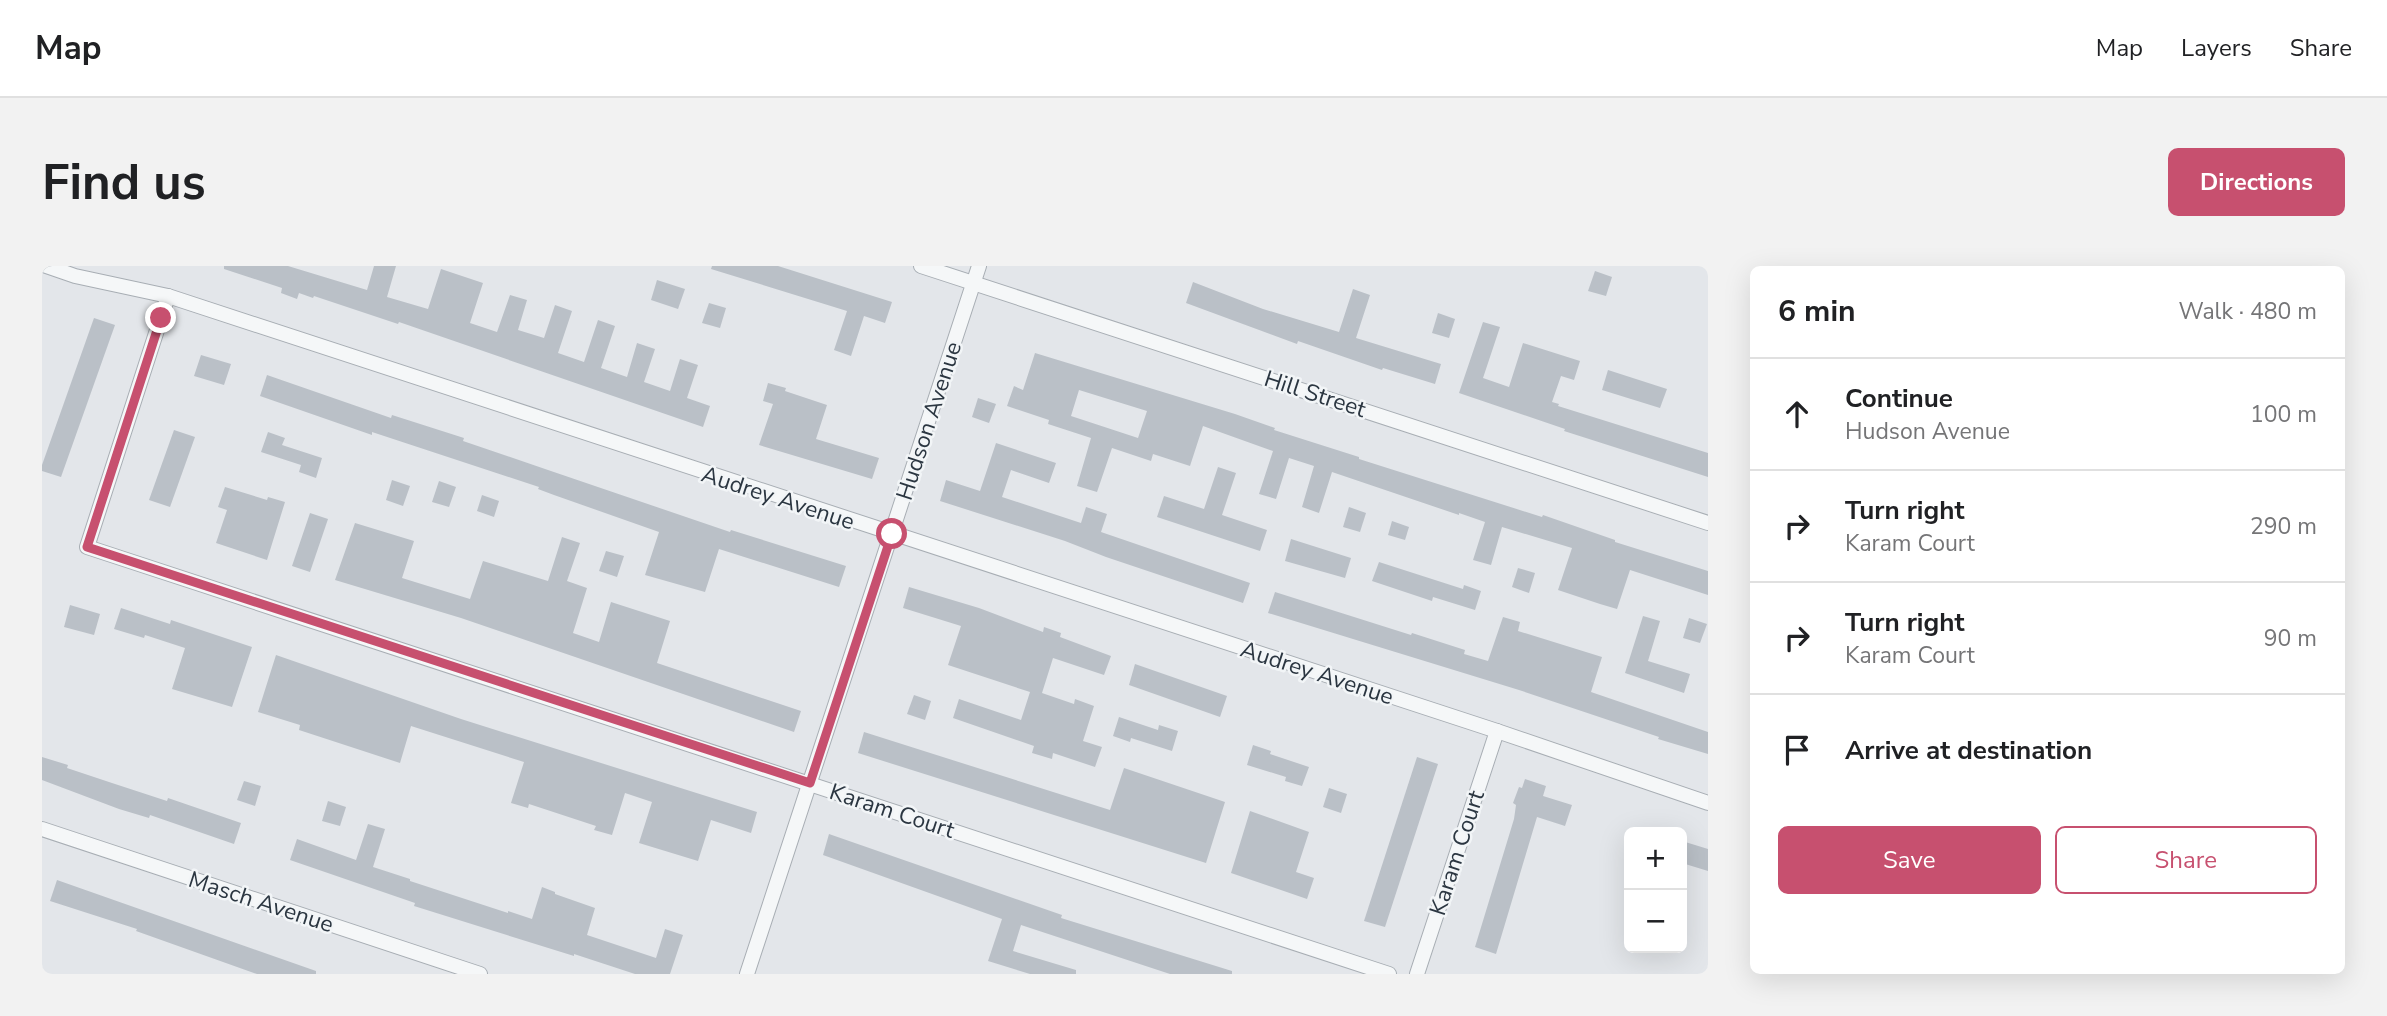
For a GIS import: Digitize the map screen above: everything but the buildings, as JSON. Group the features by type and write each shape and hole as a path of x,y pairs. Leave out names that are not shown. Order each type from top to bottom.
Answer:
{"street":[{"name":"Audrey Avenue","path":"46,266 75,276 168,296 1497,731 1708,803"},
{"name":"Hill Street","path":"921,266 1708,523"},
{"name":"Hudson Avenue","path":"747,974 979,266"},
{"name":"Karam Court","path":"168,296 87,547 1389,974"},
{"name":"Karam Court","path":"1417,974 1497,731"},
{"name":"Masch Avenue","path":"42,829 480,974"}],"route":[{"path":"161,318 87,547 810,783 892,534"}]}
